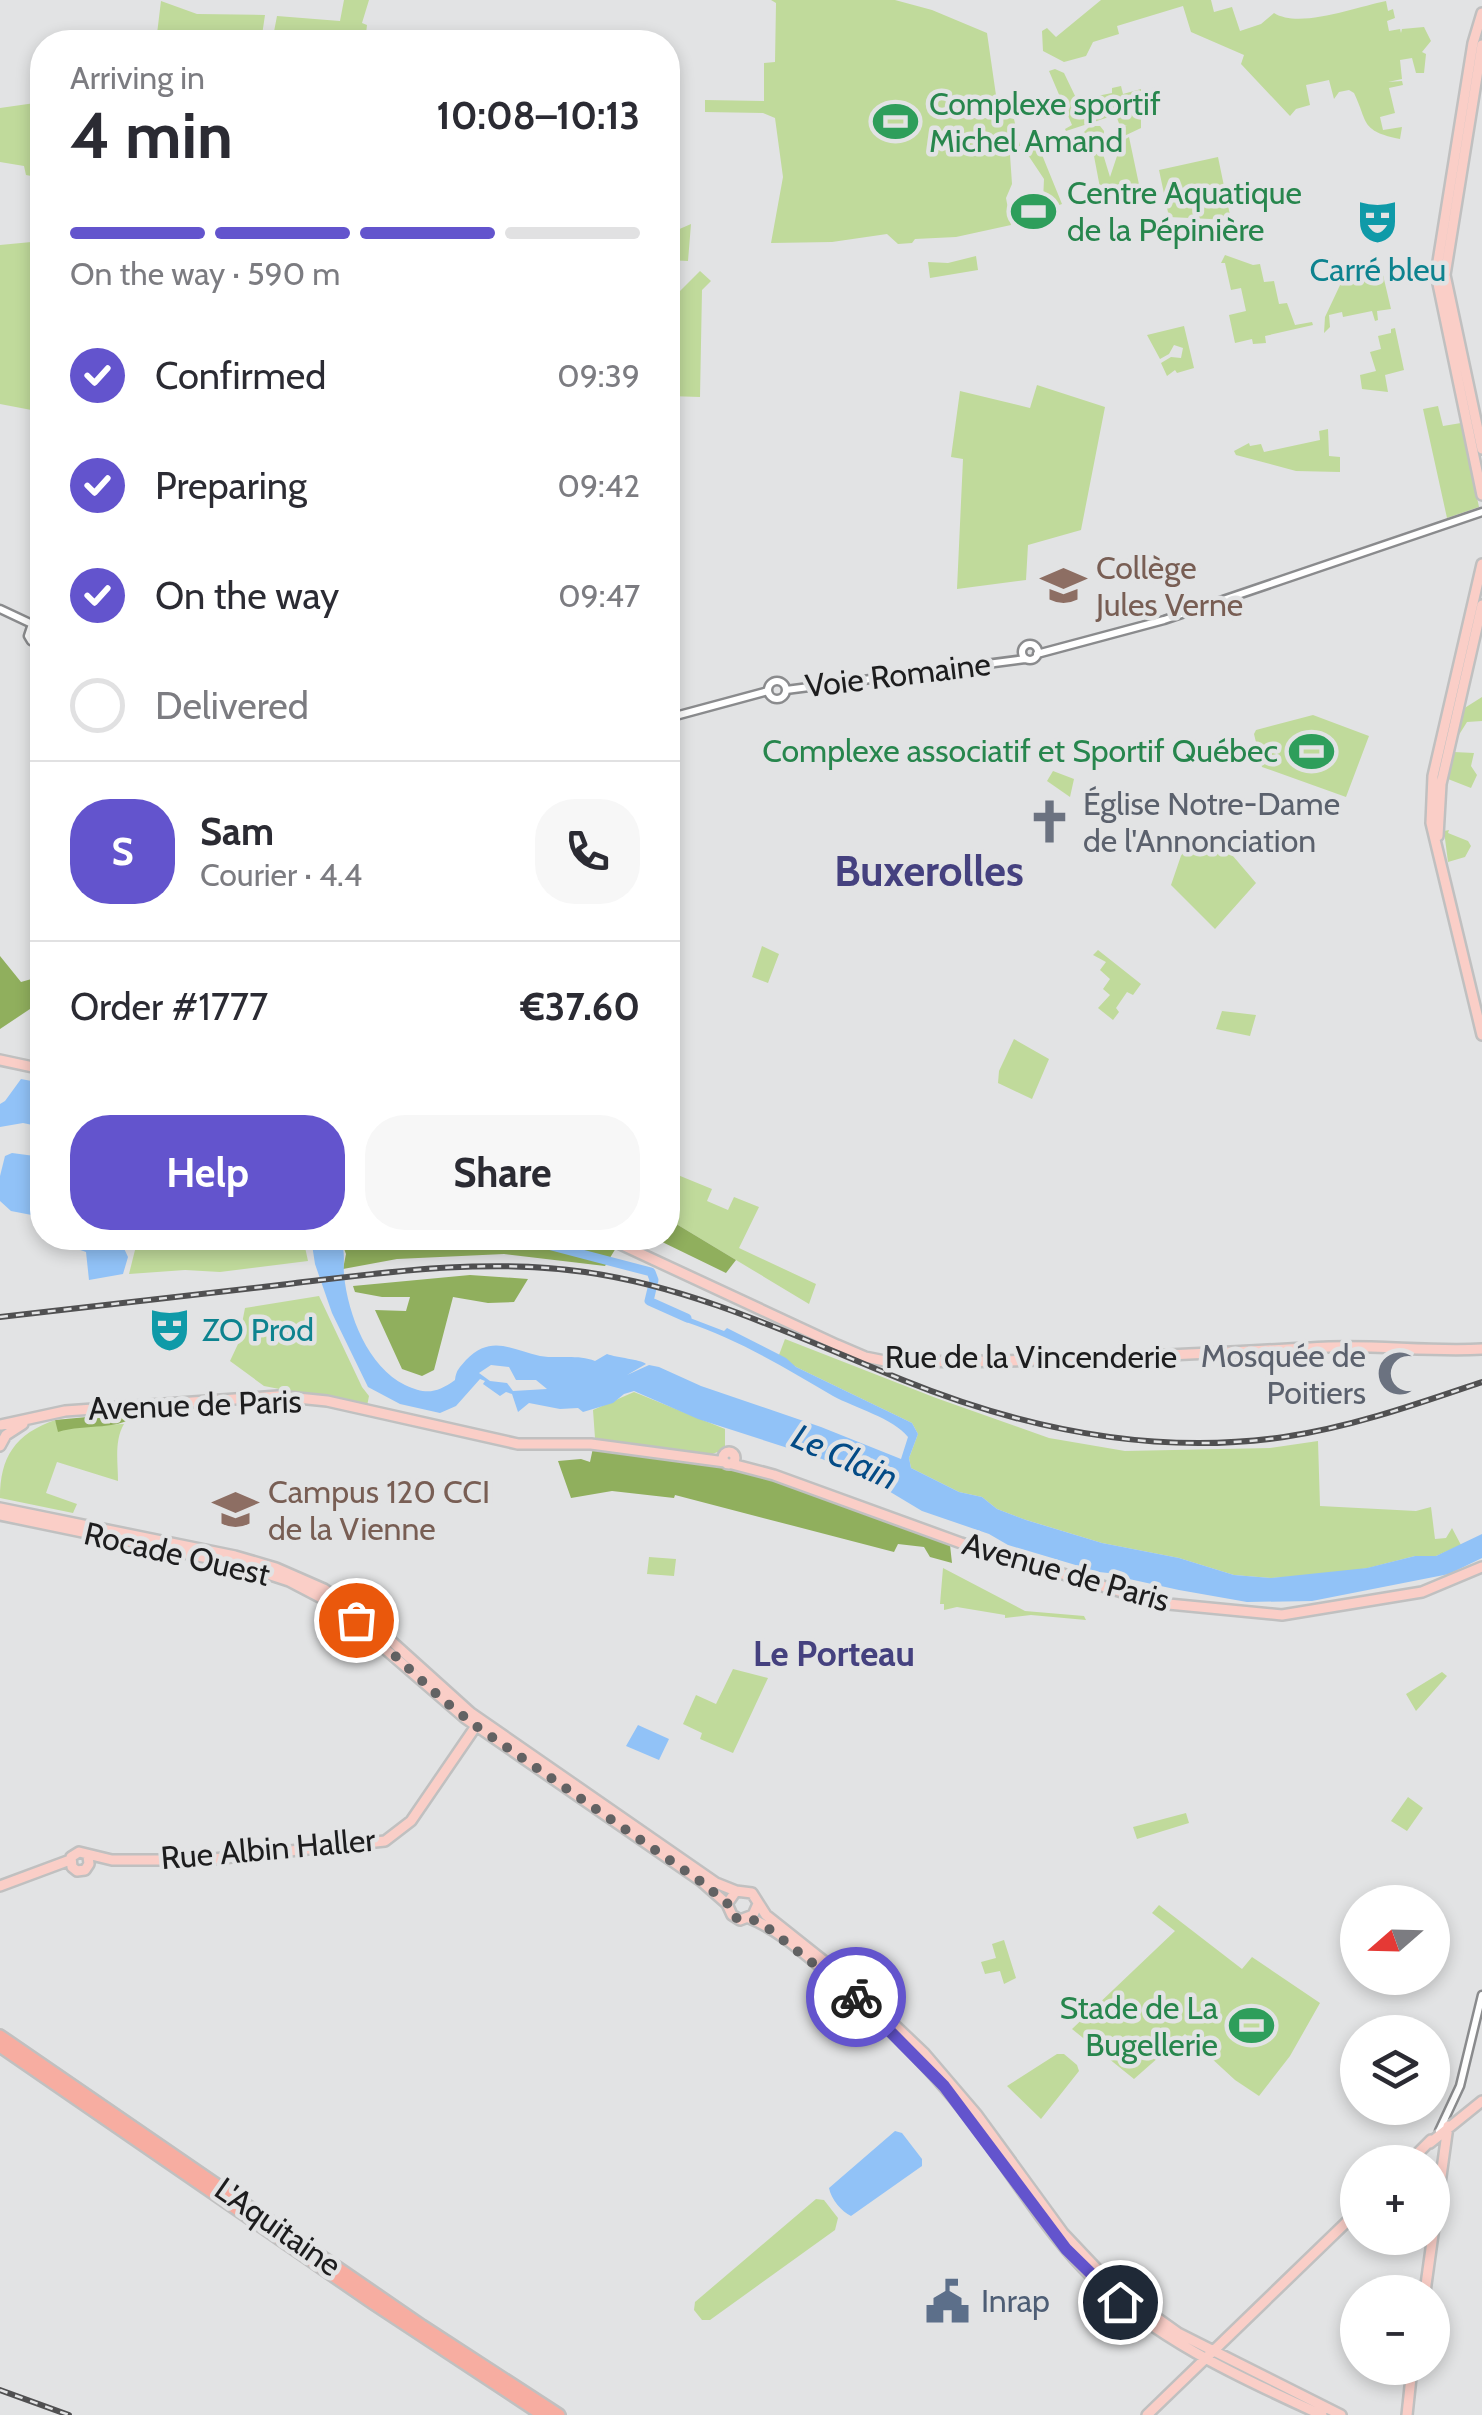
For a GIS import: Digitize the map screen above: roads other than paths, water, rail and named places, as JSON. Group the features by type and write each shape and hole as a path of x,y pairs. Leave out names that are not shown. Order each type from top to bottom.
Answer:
{"highway":[{"name":"L'Aquitaine","path":"0,2036 368,2290 559,2415"},
{"name":"L'Aquitaine","path":"0,2046 373,2303 544,2415"}],"main road":[{"path":"1482,13 1473,43 1438,251 1482,495"},
{"path":"1482,44 1441,281 1482,449"},
{"path":"1482,564 1431,784 1431,822 1482,1035"},
{"path":"1440,858 1441,784 1482,606"},
{"path":"0,1060 30,1066"},
{"name":"Rue de la Vincenderie","path":"633,1250 873,1360 1010,1362 1364,1346 1434,1351 1482,1349"},
{"name":"Avenue de Paris","path":"2,1428 44,1415 239,1398 300,1398 518,1444 591,1444 700,1460 729,1459 961,1543 1158,1602 1282,1614 1422,1592 1482,1567"},
{"path":"0,1446 2,1428"},
{"name":"Rocade Ouest","path":"0,1508 260,1563 324,1590 369,1621 475,1721"},
{"name":"Rocade Ouest","path":"0,1516 236,1564 305,1588 347,1613 475,1721 728,1904"},
{"path":"475,1721 716,1883 752,1894 772,1920 844,1977 924,2052 978,2115 1063,2234 1101,2276 1154,2318 1209,2354 1340,2415"},
{"name":"Rue Albin Haller","path":"112,1860 204,1860 385,1842 411,1821 475,1721"},
{"path":"0,1886 68,1865 79,1852 112,1860"},
{"path":"87,1868 88,1856"},
{"path":"68,1865 80,1872 112,1860"},
{"path":"736,1892 728,1904 735,1918 749,1918 764,1925 822,1968 905,2044 972,2120 1055,2236 1096,2281 1150,2324 1322,2415"},
{"path":"749,1918 758,1906"},
{"path":"1427,2145 1482,2100"},
{"path":"1427,2275 1445,2131"},
{"path":"1147,2415 1340,2229"},
{"path":"1407,2415 1411,2385"}],"street":[{"name":"Voie Romaine","path":"1010,660 1028,644 1037,651 1164,620 1482,512"},
{"path":"0,610 30,623"},
{"name":"Voie Romaine","path":"1022,650 1026,659"},
{"name":"Voie Romaine","path":"680,715 768,692 778,698 786,690 1033,659 1037,651"},
{"name":"Voie Romaine","path":"768,692 771,683 777,681 786,690"},
{"path":"1445,2131 1482,1995"},
{"path":"1457,2119 1460,2086"}],"water":[{"path":"21,1079 30,1081 30,1124 0,1127 0,1104"},
{"path":"30,1155 30,1215 11,1211 0,1201 5,1156"},
{"path":"80,1250 125,1250 128,1257 123,1274 89,1280 86,1252"},
{"name":"Le Clain","path":"313,1250 343,1250 346,1290 355,1323 370,1353 392,1377 419,1390 437,1390 449,1384 475,1352 493,1346 540,1356 595,1361 607,1354 646,1364 627,1375 649,1365 659,1367 901,1459 908,1437 893,1424 743,1346 686,1322 690,1318 724,1331 727,1328 796,1367 912,1423 918,1434 909,1458 911,1468 1026,1520 1234,1575 1271,1578 1367,1568 1415,1556 1436,1556 1482,1534 1482,1558 1449,1574 1312,1601 1247,1602 1179,1590 1008,1545 989,1534 922,1511 872,1481 822,1459 698,1419 634,1391 613,1403 583,1412 578,1408 529,1403 518,1412 512,1394 500,1396 480,1379 456,1406 440,1413 400,1404 368,1387 332,1313","holes":["491,1365 509,1367 516,1380 536,1380 547,1389 513,1391 507,1383 490,1381 479,1373"]},
{"path":"638,1725 669,1739 659,1760 626,1746"},
{"path":"895,2131 902,2133 922,2159 922,2166 851,2216 837,2205 829,2188"}],"waterway":[{"path":"567,1250 651,1272 654,1280 649,1301 687,1318"}],"railway":[{"path":"0,1317 400,1271 474,1266 548,1268 627,1280 707,1302 949,1397 1042,1425 1186,1443 1309,1433 1482,1382"},
{"path":"0,2390 69,2415"}],"place":[{"name":"Complexe sportif Michel Amand","path":"896,122"},
{"name":"Centre Aquatique de la Pépinière","path":"1034,211"},
{"name":"Carré bleu","path":"1378,222"},
{"name":"Collège Jules Verne","path":"1063,586"},
{"name":"Complexe associatif et Sportif Québec","path":"1311,751"},
{"name":"Église Notre-Dame de l'Annonciation","path":"1050,822"},
{"name":"ZO Prod","path":"169,1330"},
{"name":"Mosquée de Poitiers","path":"1399,1374"},
{"name":"Campus 120 CCI de la Vienne","path":"235,1510"},
{"name":"Stade de La Bugellerie","path":"1251,2026"},
{"name":"Inrap","path":"948,2301"}],"district":[{"name":"Buxerolles","path":"929,871"},
{"name":"Le Porteau","path":"834,1654"}]}
